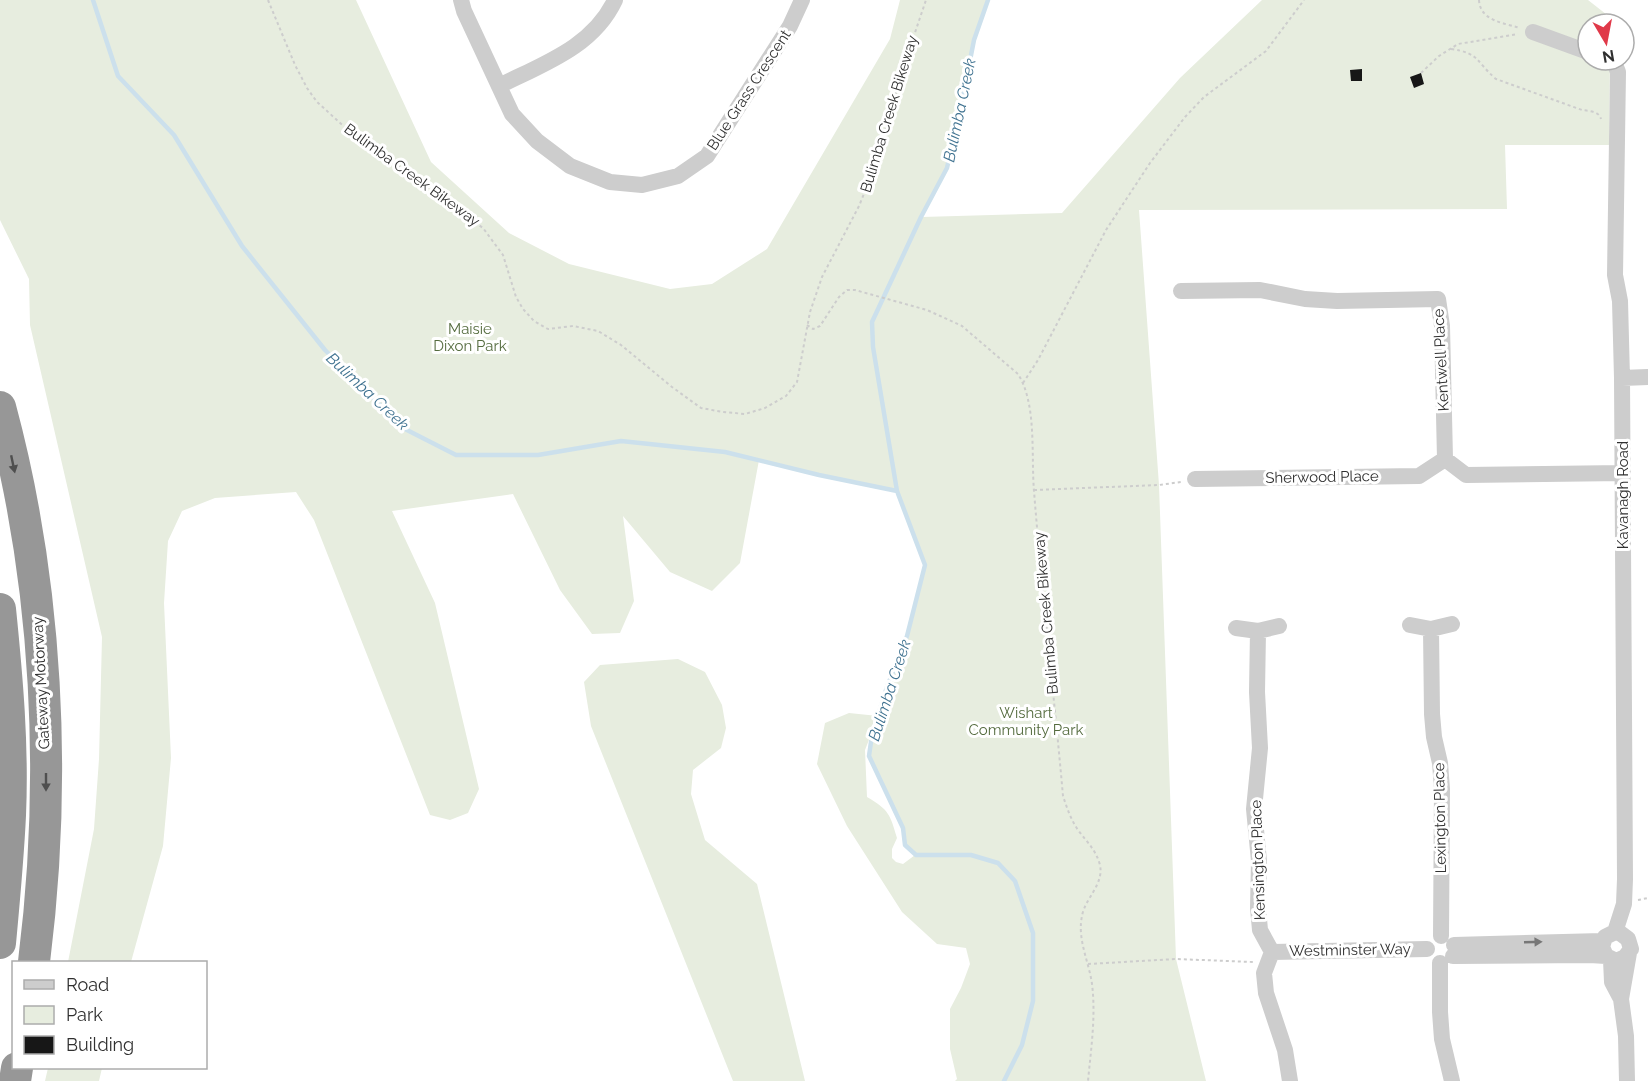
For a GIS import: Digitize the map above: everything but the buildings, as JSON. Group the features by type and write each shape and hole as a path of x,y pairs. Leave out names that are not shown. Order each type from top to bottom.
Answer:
{"highway":[{"name":"Gateway Motorway","path":"0,407 30,550 45,696 44,855 34,961"},
{"path":"0,609 10,730 10,814 0,943"}],"street":[{"name":"Blue Grass Crescent","path":"461,0 512,114 537,141 570,166 610,182 642,185 678,176 707,156 790,26 802,0"},
{"path":"499,86 567,52 586,38 603,21 615,0"},
{"path":"1533,32 1576,48"},
{"name":"Kavanagh Road","path":"1618,72 1615,275 1620,301 1622,378 1625,879 1624,904 1602,947 1608,958 1612,982 1621,999"},
{"name":"Kentwell Place","path":"1181,291 1260,290 1305,299 1337,300 1438,299 1442,326 1445,459"},
{"path":"1622,378 1648,377"},
{"path":"1445,459 1466,475 1623,473"},
{"name":"Sherwood Place","path":"1195,479 1419,476 1445,459"},
{"path":"1410,625 1431,629 1452,624"},
{"path":"1236,628 1258,631 1279,626"},
{"name":"Lexington Place","path":"1431,629 1432,714 1442,789 1447,950 1442,1039 1452,1081"},
{"name":"Kensington Place","path":"1258,631 1257,692 1260,748 1254,808 1259,861 1258,908 1260,930 1270,958 1264,973 1266,993 1285,1050 1290,1081"},
{"path":"1620,933 1628,939 1631,949 1629,954 1621,960 1590,955 1447,950 1602,941 1610,935 1620,933"},
{"name":"Westminster Way","path":"1270,958 1427,949 1429,942 1434,938 1447,950"},
{"name":"Kavanagh Road","path":"1626,1081 1626,1036 1621,999 1629,954"}],"path":[{"name":"Bulimba Creek Bikeway","path":"268,0 294,65 317,102 356,136 483,228 503,255 516,297 534,321 548,329 573,326 598,331 621,345 701,408 745,414 765,408 786,396 797,382 807,325 822,277 859,206 875,167 902,71 926,0"},
{"path":"1023,383 1038,360 1106,230 1157,154 1185,117 1204,97 1266,51 1304,0"},
{"path":"1479,0 1482,12 1489,18 1533,32"},
{"path":"1421,73 1439,56 1464,42 1533,32"},
{"path":"1451,49 1473,54 1496,79 1582,110 1595,112 1600,116 1602,122"},
{"name":"Bulimba Creek Bikeway","path":"807,325 813,329 820,326 839,297 847,291 855,290 927,310 962,326 1018,374 1023,383 1030,402 1034,490 1063,796 1078,829 1097,856 1100,868 1098,882 1082,914 1081,929 1092,985 1093,1032 1088,1081"},
{"path":"1034,490 1159,485 1195,479"},
{"path":"1088,964 1176,959 1270,958"}],"green space":[{"path":"0,0 356,0 431,162 509,233 569,264 670,289 712,284 767,249 890,39 900,0 988,0 974,40 947,168 922,217 1062,213 1180,78 1262,0 1588,0 1603,12 1576,12 1576,72 1610,72 1609,145 1505,145 1507,209 1139,210 1159,485 1176,959 1206,1081 955,1081 957,1079 950,1049 950,1009 970,964 966,948 937,944 902,912 847,826 817,764 825,723 849,713 878,716 907,636 924,564 897,491 759,460 740,563 712,591 670,572 623,516 634,601 620,633 592,634 560,590 513,494 392,511 435,603 479,789 468,813 450,820 430,815 314,520 296,492 215,498 182,511 168,541 164,603 171,758 163,846 131,961 68,961 94,829 99,759 102,637 30,325 29,279 0,220","holes":["872,732 869,756 903,828 905,845 915,855 903,864 896,862 892,858 892,849 897,838 890,818 884,809 867,797 865,750"]},
{"path":"678,659 705,672 722,705 726,728 721,748 693,770 691,794 705,840 757,884 805,1081 733,1081 591,726 584,682 600,665"},
{"path":"48,1069 102,1069 99,1081 45,1081"}],"waterway":[{"name":"Bulimba Creek","path":"93,0 118,76 174,135 242,246 325,350 403,428 456,455 538,455 621,441 725,452 897,491"},
{"name":"Bulimba Creek","path":"988,0 974,40 947,168 921,217 872,322 873,347 897,491 925,565 907,636 887,687 872,735 869,756 903,828 905,845 916,855 971,855 998,863 1015,881 1033,933 1033,1001 1022,1045 1004,1081"}],"park label":[{"name":"Maisie Dixon Park","path":"470,338"},
{"name":"Wishart Community Park","path":"1026,722"}]}
